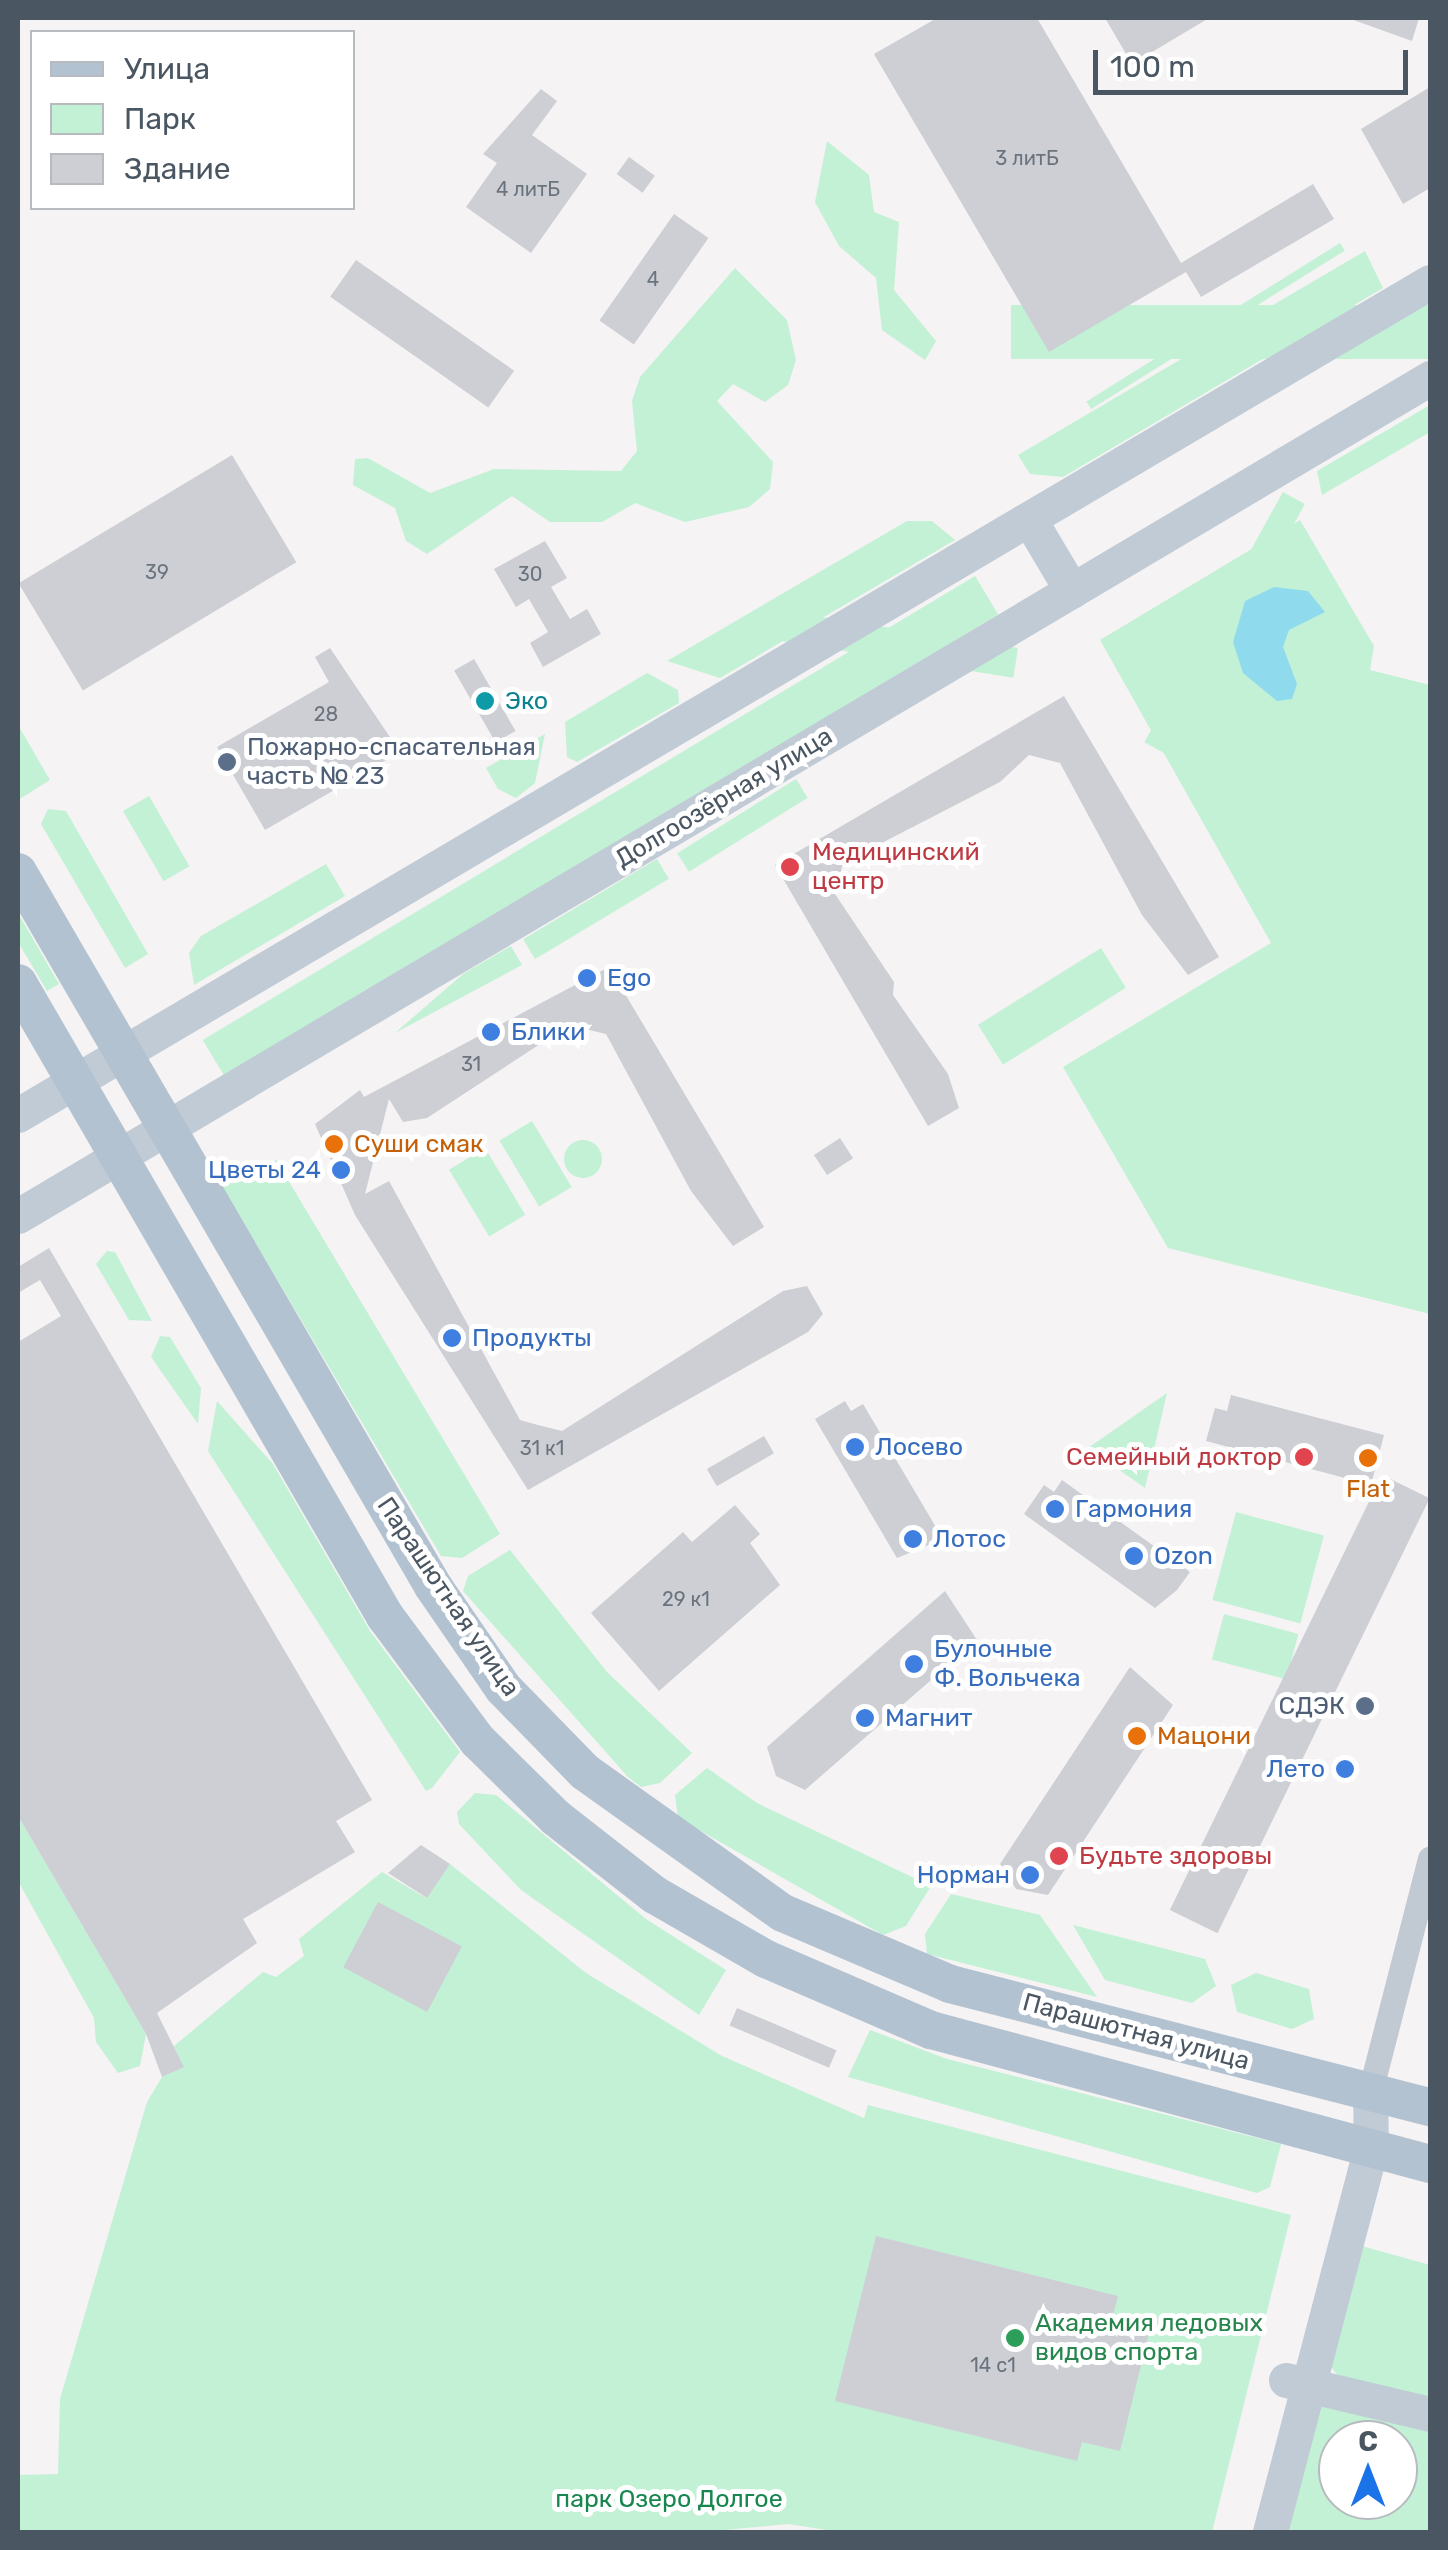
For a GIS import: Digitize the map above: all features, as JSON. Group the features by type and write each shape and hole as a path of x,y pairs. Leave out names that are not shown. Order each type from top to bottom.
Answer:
{"main road":[{"path":"18,1115 1031,522 1430,282"},
{"name":"Долгоозёрная улица","path":"18,1216 1430,378"},
{"path":"1031,522 1072,592"},
{"name":"Парашютная улица","path":"18,872 164,1130 434,1586 503,1688 585,1772 783,1913 950,1984 1430,2107"},
{"name":"Парашютная улица","path":"18,983 384,1616 478,1741 555,1817 655,1895 766,1960 930,2030 1430,2164"},
{"path":"1246,2532 1370,2148 1370,2092"},
{"path":"1297,2382 1430,2414"},
{"path":"1270,2532 1297,2382"}],"street":[{"path":"1370,2092 1430,1858"}],"green space":[{"path":"827,141 869,175 874,212 899,222 894,290 936,341 925,360 882,330 876,278 839,246 815,202"},
{"path":"1340,243 1345,251 1091,409 1086,401"},
{"path":"1365,251 1383,288 1063,477 1030,474 1018,455"},
{"path":"735,268 787,320 796,360 788,385 765,402 733,384 717,401 773,462 770,489 749,507 685,522 635,503 602,522 550,522 512,496 427,554 406,541 395,508 353,485 355,459 368,458 430,493 494,469 621,471 637,451 632,401 640,377"},
{"path":"1011,305 1430,305 1430,359 1011,359"},
{"path":"1430,405 1430,432 1322,495 1317,471"},
{"path":"1283,492 1305,504 1166,754 1144,742"},
{"path":"1300,520 1374,646 1370,670 1430,685 1430,1314 1168,1248 1063,1067 1271,943 1100,640"},
{"path":"907,521 932,521 955,540 720,678 667,661"},
{"path":"975,576 998,615 226,1079 203,1040"},
{"path":"779,610 1018,648 1013,678 774,640"},
{"path":"647,673 678,690 679,703 577,762 567,757 565,722"},
{"path":"18,725 50,780 18,800"},
{"path":"545,734 535,783 516,798 498,789 486,768"},
{"path":"796,779 808,798 689,872 677,853"},
{"path":"149,796 190,866 164,881 123,811"},
{"path":"48,809 66,811 148,954 125,968 41,824"},
{"path":"657,859 669,879 535,959 523,939"},
{"path":"326,864 345,896 194,985 189,953 201,936"},
{"path":"18,913 59,984 47,991 18,942"},
{"path":"511,946 522,965 395,1033 463,974"},
{"path":"1101,948 1126,988 1003,1065 978,1025"},
{"path":"532,1121 572,1187 539,1207 499,1141"},
{"path":"583,1140 596,1146 602,1159 596,1172 583,1178 570,1172 564,1159 570,1146"},
{"path":"485,1148 525,1215 489,1236 449,1170"},
{"path":"276,1160 500,1534 462,1558 441,1556 220,1183"},
{"path":"107,1251 115,1252 152,1321 129,1320 96,1264"},
{"path":"160,1336 170,1337 201,1388 198,1424 151,1357"},
{"path":"1167,1393 1145,1488 1088,1448"},
{"path":"217,1401 273,1464 370,1631 460,1752 432,1788 426,1791 208,1451"},
{"path":"1236,1512 1324,1536 1300,1623 1212,1600"},
{"path":"510,1550 607,1672 692,1753 660,1783 641,1787 628,1777 463,1591 468,1576"},
{"path":"1224,1614 1298,1634 1286,1679 1212,1659"},
{"path":"707,1768 757,1803 931,1886 906,1926 883,1935 678,1818 675,1795"},
{"path":"475,1793 496,1795 646,1919 726,1970 699,2015 521,1890 459,1824 457,1812"},
{"path":"18,1816 146,2034 140,2066 118,2073 96,2042 94,2018 18,1881"},
{"name":"парк Озеро Долгое","path":"450,1864 586,1973 722,2056 864,2118 868,2105 1291,2215 1212,2532 840,2532 788,2524 704,2532 18,2532 18,2475 58,2474 60,2399 147,2102 162,2077 183,2067 174,2046 263,1972 276,1977 304,1956 299,1939 382,1872 426,1898"},
{"path":"951,1894 1040,1915 1097,1997 927,1954 925,1934"},
{"path":"1073,1925 1205,1959 1216,1986 1192,2003 1105,1980"},
{"path":"1256,1973 1309,1989 1314,2019 1292,2029 1237,2012 1231,1985"},
{"path":"870,2030 947,2059 1281,2144 1270,2187 1257,2193 848,2077"},
{"path":"1358,2245 1430,2265 1430,2401 1337,2375 1328,2362"},
{"path":"1321,2406 1390,2420 1318,2420 1318,2520 1418,2520 1418,2426 1430,2428 1430,2532 1280,2532"}],"water":[{"path":"1274,587 1308,591 1325,612 1289,630 1283,647 1297,684 1292,699 1277,701 1243,673 1233,642 1245,601"}],"building":[{"path":"937,18 1037,18 1181,263 1313,184 1334,219 1201,297 1186,272 1049,352 874,54"},
{"path":"1105,18 1209,18 1132,64"},
{"path":"1348,18 1419,18 1412,41"},
{"path":"1430,87 1430,188 1403,204 1361,129"},
{"path":"541,89 557,101 532,135 587,174 531,253 466,207 497,163 483,154"},
{"path":"629,157 655,176 643,193 617,174"},
{"path":"674,214 708,238 634,345 599,320"},
{"path":"356,260 514,371 488,408 330,297"},
{"path":"232,455 296,562 83,690 19,583"},
{"path":"545,541 567,578 551,587 570,619 587,609 601,634 543,667 530,643 548,632 529,599 516,607 494,569"},
{"path":"330,648 400,752 265,830 217,747 329,682 315,657"},
{"name":"Эко","path":"474,659 516,731 496,742 454,670"},
{"path":"1064,696 1219,957 1188,975 1142,915 1060,763 1029,755 1000,782 843,863 835,894 894,982 893,995 948,1074 959,1108 928,1126 775,865"},
{"path":"609,967 764,1227 733,1246 691,1191 606,1034 569,1025 427,1118 403,1122 389,1099 365,1194 389,1181 520,1420 538,1425 562,1431 783,1291 807,1286 823,1314 808,1332 528,1490 355,1215 315,1124 360,1090 364,1097"},
{"path":"840,1138 853,1158 827,1175 814,1155"},
{"path":"49,1248 372,1800 336,1821 355,1852 243,1919 257,1943 157,2013 184,2067 162,2077 146,2034 18,1816 18,1342 61,1316 40,1280 18,1293 18,1267"},
{"path":"1231,1395 1384,1435 1371,1485 1206,1441 1215,1408 1227,1411"},
{"path":"845,1401 851,1411 863,1404 943,1539 897,1558 815,1419"},
{"path":"764,1436 774,1453 717,1486 707,1469"},
{"path":"1382,1475 1430,1498 1217,1933 1170,1910"},
{"path":"1062,1480 1190,1572 1177,1590 1155,1608 1024,1514 1044,1485 1054,1492"},
{"path":"735,1505 760,1534 750,1543 780,1585 659,1691 591,1613 683,1532 692,1542"},
{"path":"945,1591 977,1640 805,1790 776,1776 767,1747"},
{"path":"1130,1667 1173,1705 1048,1895 1016,1889 1000,1864"},
{"path":"421,1845 450,1864 427,1898 388,1873"},
{"path":"378,1902 462,1947 427,2012 343,1967"},
{"path":"737,2008 836,2050 829,2068 730,2025"},
{"path":"876,2236 1118,2296 1112,2319 1150,2329 1120,2451 1082,2442 1077,2461 835,2401"}],"place":[{"name":"Эко","path":"485,701"},
{"name":"Пожарно-спасательная часть № 23","path":"227,762"},
{"name":"Медицинский центр","path":"790,867"},
{"name":"Ego","path":"587,978"},
{"name":"Блики","path":"491,1032"},
{"name":"Суши смак","path":"334,1144"},
{"name":"Цветы 24","path":"341,1170"},
{"name":"Продукты","path":"452,1338"},
{"name":"Лосево","path":"855,1447"},
{"name":"Семейный доктор","path":"1304,1457"},
{"name":"Flat","path":"1368,1458"},
{"name":"Гармония","path":"1055,1509"},
{"name":"Лотос","path":"913,1539"},
{"name":"Ozon","path":"1134,1556"},
{"name":"Булочные Ф. Вольчека","path":"914,1664"},
{"name":"СДЭК","path":"1365,1706"},
{"name":"Магнит","path":"865,1718"},
{"name":"Мацони","path":"1137,1736"},
{"name":"Лето","path":"1345,1769"},
{"name":"Будьте здоровы","path":"1059,1856"},
{"name":"Норман","path":"1030,1875"},
{"name":"Академия ледовых видов спорта","path":"1015,2338"}]}
